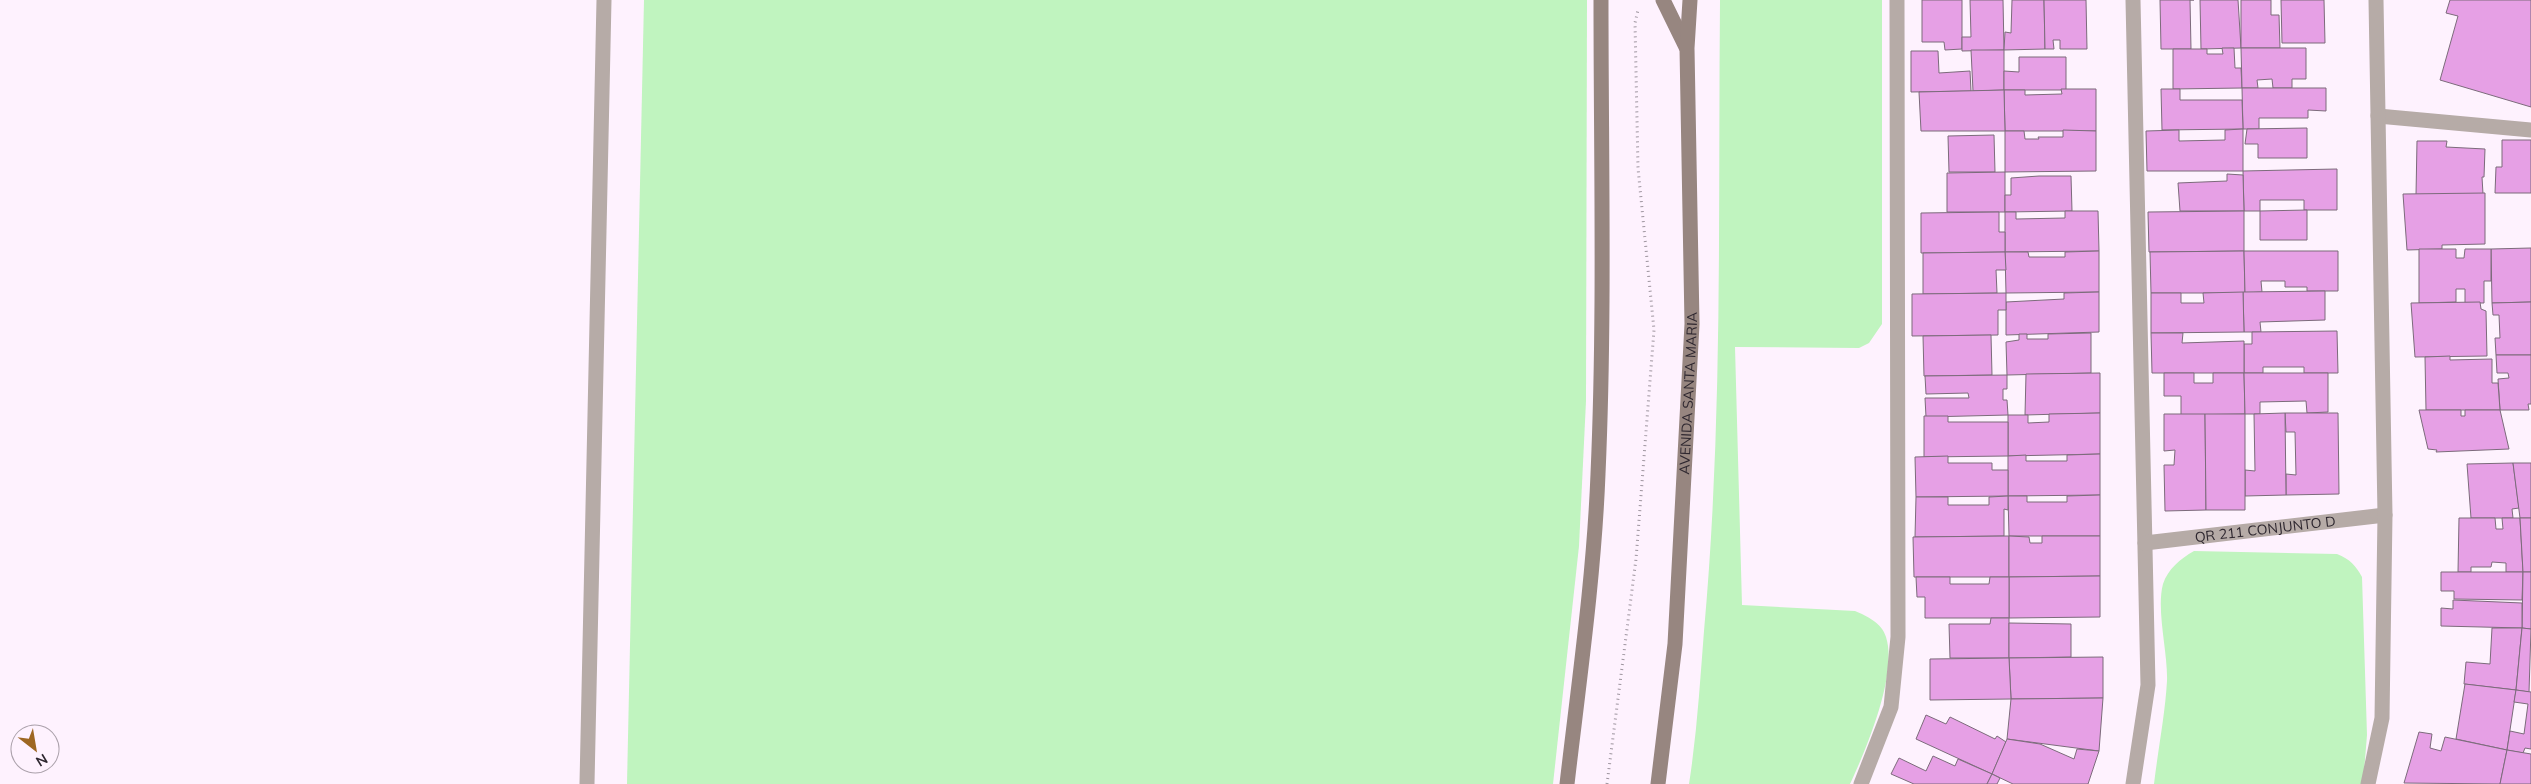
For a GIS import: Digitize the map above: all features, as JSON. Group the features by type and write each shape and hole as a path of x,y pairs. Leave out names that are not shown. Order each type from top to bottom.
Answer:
{"main road":[{"path":"1567,784 1585,630 1598,475 1601,324 1601,0"},
{"path":"1663,0 1687,48"},
{"name":"AVENIDA SANTA MARIA","path":"1658,784 1675,644 1692,324 1687,48 1690,0"}],"street":[{"path":"587,784 604,0"},
{"path":"1861,784 1891,707 1898,637 1897,0"},
{"path":"2133,0 2148,685 2133,784"},
{"path":"2368,784 2382,718 2386,515 2376,0"},
{"path":"2378,116 2531,130"},
{"name":"QR 211 CONJUNTO D","path":"2145,543 2386,515"}],"path":[{"path":"1607,784 1636,559 1654,330 1638,168 1635,23 1639,8"}],"green space":[{"path":"644,0 1587,0 1586,401 1579,546 1553,784 627,784"},
{"path":"1720,0 1882,0 1882,324 1869,343 1859,348 1735,347 1742,605 1855,611 1878,624 1886,637 1889,653 1888,671 1879,712 1850,784 1689,784 1700,688 1714,473 1718,316"},
{"path":"2194,551 2337,554 2352,563 2357,569 2362,577 2367,735 2363,784 2154,784 2167,681 2161,619 2161,594 2168,574 2184,557"}],"building":[{"path":"1922,0 1962,0 1962,49 1945,50 1944,42 1922,42"},
{"path":"1970,0 2003,0 2004,50 1962,51 1962,37 1971,37"},
{"path":"2012,0 2044,0 2045,49 2004,50 2005,32 2011,33"},
{"path":"2044,0 2086,0 2087,49 2060,49 2060,40 2053,40 2054,49 2045,49"},
{"path":"2160,0 2190,0 2191,49 2161,49"},
{"path":"2200,0 2238,0 2241,48 2201,49"},
{"path":"2241,0 2271,0 2271,15 2279,15 2280,48 2241,48"},
{"path":"2281,0 2324,0 2325,43 2282,43"},
{"path":"2450,0 2531,0 2531,107 2440,80 2458,16 2446,13"},
{"path":"2222,48 2234,48 2235,68 2241,68 2242,88 2173,89 2173,49 2207,49 2207,54 2223,54"},
{"path":"2241,48 2306,48 2306,79 2292,79 2292,88 2273,88 2272,79 2257,80 2258,88 2242,88"},
{"path":"1971,50 2004,50 2004,90 1973,91"},
{"path":"1911,51 1938,51 1939,73 1970,71 1971,91 1911,92"},
{"path":"2019,57 2066,57 2066,90 2004,90 2004,71 2019,72"},
{"path":"2242,88 2326,88 2326,111 2308,110 2308,118 2259,118 2259,129 2243,129"},
{"path":"2061,89 2096,89 2096,131 2005,131 2004,90 2025,90 2025,95 2062,94"},
{"path":"2161,89 2180,89 2180,100 2242,100 2243,129 2162,130"},
{"path":"2004,90 2005,131 1921,131 1919,92"},
{"path":"2307,128 2307,158 2258,158 2258,144 2245,144 2247,129"},
{"path":"2243,129 2243,171 2147,171 2146,131 2179,130 2179,141 2225,140 2225,130"},
{"path":"2063,130 2096,131 2096,171 2005,172 2005,131 2024,131 2025,139 2039,139 2038,137 2063,137"},
{"path":"1994,135 1995,172 1949,172 1948,136"},
{"path":"2502,140 2531,140 2531,193 2495,193 2496,167 2502,167"},
{"path":"2417,141 2447,141 2446,147 2485,149 2484,177 2482,177 2483,194 2416,195"},
{"path":"2337,169 2337,210 2304,210 2304,200 2260,200 2260,211 2244,211 2243,171"},
{"path":"2005,172 2005,212 1947,212 1947,173"},
{"path":"2227,174 2243,175 2244,211 2180,211 2178,183 2227,181"},
{"path":"2071,176 2072,211 2005,212 2005,195 2011,195 2011,178"},
{"path":"2485,193 2485,244 2442,245 2442,249 2407,250 2403,194"},
{"path":"2307,210 2307,240 2260,240 2260,211"},
{"path":"2065,211 2098,211 2099,251 2005,252 2005,212 2016,212 2016,219 2065,218"},
{"path":"2244,211 2244,251 2149,252 2148,212"},
{"path":"1999,212 1999,232 2005,232 2005,252 1921,253 1921,213"},
{"path":"2531,248 2531,302 2492,303 2491,249"},
{"path":"2419,249 2456,249 2456,258 2464,258 2465,249 2491,249 2491,281 2484,281 2484,303 2465,303 2465,289 2456,289 2456,302 2419,303"},
{"path":"2099,251 2099,292 2006,293 2005,252 2028,252 2029,257 2065,257 2065,252"},
{"path":"2244,251 2245,293 2151,293 2150,252"},
{"path":"2244,251 2338,251 2338,291 2307,291 2307,287 2285,287 2285,281 2261,281 2262,292 2245,293"},
{"path":"2005,252 2006,270 1996,270 1997,293 1923,294 1923,253"},
{"path":"2325,291 2325,320 2260,322 2261,332 2244,332 2243,292"},
{"path":"2099,292 2099,332 2006,335 2006,302 2064,299 2064,293"},
{"path":"2243,292 2244,332 2151,333 2151,293 2181,293 2181,303 2204,303 2203,293"},
{"path":"2006,293 2006,310 1998,310 1998,335 1912,336 1912,294"},
{"path":"2480,302 2481,309 2486,311 2487,356 2415,357 2411,303"},
{"path":"2531,302 2531,355 2496,355 2495,338 2500,338 2499,315 2493,315 2492,303"},
{"path":"2337,331 2338,373 2304,373 2304,367 2263,367 2263,373 2244,373 2244,344 2252,344 2252,332"},
{"path":"2091,333 2091,373 2007,375 2006,342 2019,340 2019,334 2027,334 2027,339 2048,339 2048,334"},
{"path":"2151,333 2183,333 2182,343 2244,341 2244,373 2152,373"},
{"path":"1991,335 1992,375 1924,376 1923,336"},
{"path":"2496,355 2531,355 2531,404 2528,404 2529,410 2500,410 2498,379 2509,378 2508,373 2497,373"},
{"path":"2450,356 2450,360 2492,359 2492,383 2498,383 2500,410 2426,410 2425,357"},
{"path":"2100,373 2100,413 2025,415 2026,374"},
{"path":"2164,373 2194,373 2194,383 2213,383 2213,373 2244,373 2245,414 2181,415 2181,396 2164,396"},
{"path":"2244,373 2328,373 2328,412 2307,413 2306,401 2260,402 2260,414 2245,414"},
{"path":"2007,375 2007,389 2003,389 2003,400 2007,400 2008,415 1926,417 1925,398 1969,398 1968,393 1926,394 1925,376"},
{"path":"2419,410 2461,410 2461,416 2465,416 2465,410 2500,410 2509,449 2436,452 2437,450 2428,449"},
{"path":"2100,413 2100,454 2008,456 2008,415 2028,415 2028,423 2049,422 2049,414"},
{"path":"2285,413 2338,413 2339,494 2286,495 2286,474 2296,475 2295,432 2286,432"},
{"path":"2285,413 2286,495 2245,496 2245,470 2255,471 2254,414"},
{"path":"2164,414 2205,414 2206,510 2165,511 2164,465 2174,465 2175,450 2164,451"},
{"path":"2205,414 2245,414 2245,510 2206,510"},
{"path":"1924,416 1948,416 1948,422 2008,422 2008,456 1924,457"},
{"path":"2100,454 2100,495 2008,496 2008,456 2026,455 2026,461 2067,461 2067,455"},
{"path":"1948,456 1948,463 1992,463 1992,470 2008,470 2008,496 1916,497 1915,457"},
{"path":"2513,463 2519,508 2512,509 2513,518 2471,518 2467,464"},
{"path":"2513,463 2531,463 2531,518 2520,518"},
{"path":"2100,495 2100,536 2009,536 2008,496 2027,496 2027,502 2067,502 2067,496"},
{"path":"2008,496 2008,510 2004,509 2004,536 1915,537 1916,497 1948,497 1948,505 1989,505 1989,497"},
{"path":"2459,518 2495,518 2496,529 2503,529 2502,518 2520,518 2523,572 2506,572 2506,563 2492,562 2491,567 2471,567 2471,572 2458,572"},
{"path":"2520,518 2531,518 2531,572 2523,572"},
{"path":"2009,536 2009,577 1914,577 1913,537"},
{"path":"2009,536 2029,537 2030,543 2042,543 2042,536 2100,536 2100,576 2009,577"},
{"path":"2441,572 2523,572 2522,600 2454,599 2454,591 2441,591"},
{"path":"2523,572 2531,572 2531,629 2522,628"},
{"path":"2100,576 2100,617 2009,618 2009,577"},
{"path":"1916,577 1950,577 1950,584 1989,584 1990,577 2009,577 2009,618 1925,618 1925,597 1917,597"},
{"path":"2453,600 2522,603 2522,628 2441,626 2441,608 2453,609"},
{"path":"1991,618 2009,618 2009,658 1950,658 1949,624 1990,624"},
{"path":"2009,623 2071,624 2071,657 2009,658"},
{"path":"2492,628 2522,628 2516,690 2464,684 2466,662 2490,664"},
{"path":"2522,628 2531,629 2529,692 2516,690"},
{"path":"2103,657 2103,698 2011,699 2009,658"},
{"path":"2009,658 2011,699 1930,700 1930,659"},
{"path":"2465,684 2516,690 2507,750 2456,739"},
{"path":"2516,690 2531,692 2531,749 2525,748 2523,753 2507,750 2510,731 2524,734 2528,704 2514,702"},
{"path":"2103,698 2099,751 2007,739 2011,699"},
{"path":"1926,715 1946,724 1950,717 1995,739 1997,736 2006,742 1992,774 1916,739"},
{"path":"2419,732 2432,734 2430,748 2441,751 2445,737 2507,750 2500,784 2404,783"},
{"path":"2007,739 2040,744 2074,759 2077,749 2099,751 2088,784 2013,784 1992,774"},
{"path":"2507,750 2531,754 2531,784 2500,784"},
{"path":"1933,756 1955,766 1958,759 1992,774 1987,784 1914,784 1891,774 1899,758 1926,771"},
{"path":"1992,774 2000,778 1997,784 1987,784"}]}
